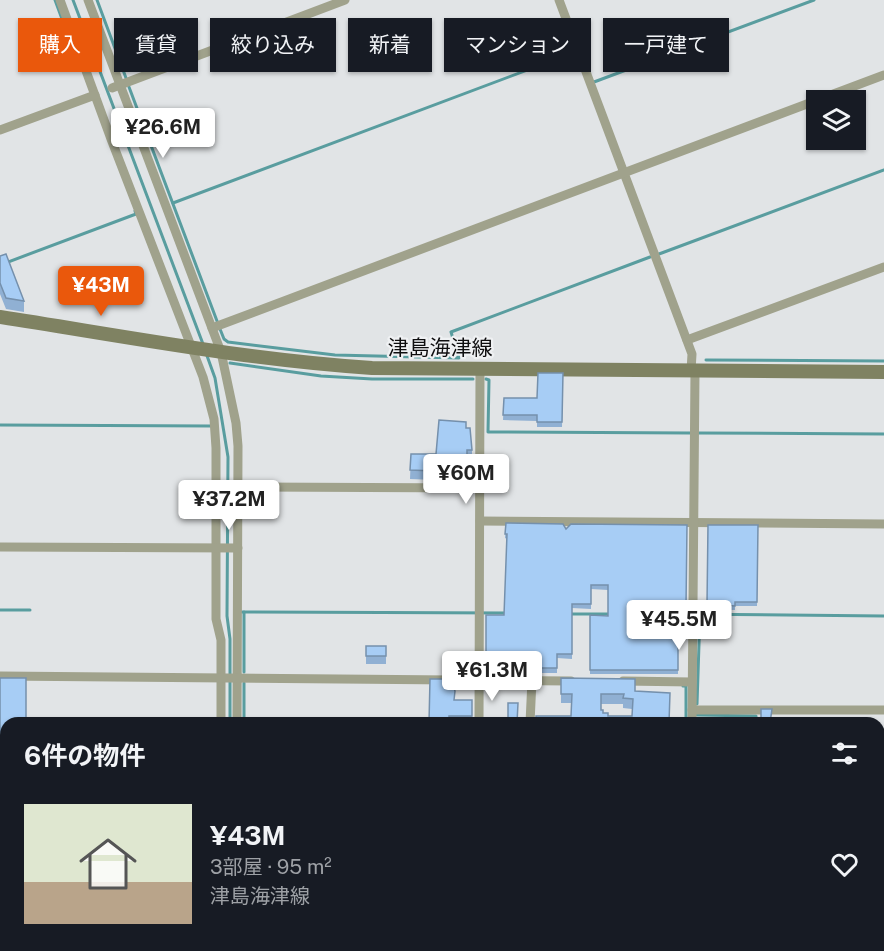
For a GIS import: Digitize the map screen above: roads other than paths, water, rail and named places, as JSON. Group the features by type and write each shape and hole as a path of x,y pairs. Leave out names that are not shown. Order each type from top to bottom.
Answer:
{"main road":[{"name":"津島海津線","path":"0,317 221,352 372,368 884,372"}],"street":[{"path":"60,0 95,95 195,347 214,419 218,548 216,619 221,640 221,717"},
{"path":"88,0 116,87 221,352 236,423 238,487 235,548 237,717"},
{"path":"116,87 345,0"},
{"path":"559,0 692,354 692,717"},
{"path":"212,328 884,75"},
{"path":"0,130 95,95"},
{"path":"687,340 884,267"},
{"path":"479,717 480,369"},
{"path":"238,487 480,488"},
{"path":"480,521 884,524"},
{"path":"0,547 235,548"},
{"path":"0,676 577,681"},
{"path":"530,717 531,680"},
{"path":"612,681 692,682"},
{"path":"692,710 884,710"}],"waterway":[{"path":"55,0 62,18"},
{"path":"73,0 203,344"},
{"path":"97,0 126,78"},
{"path":"594,82 814,0"},
{"path":"173,203 522,72"},
{"path":"129,87 217,321"},
{"path":"659,254 884,170"},
{"path":"0,265 136,214 135,211"},
{"path":"220,329 224,339 228,342 335,355 459,358 451,332 650,257"},
{"path":"206,353 215,378 228,457 227,616 230,639 230,717"},
{"path":"706,360 884,361"},
{"path":"230,363 321,376 372,379 473,379"},
{"path":"486,379 489,380 488,432 690,433"},
{"path":"0,425 211,426"},
{"path":"698,433 884,434"},
{"path":"0,610 30,610"},
{"path":"242,612 508,613"},
{"path":"244,612 244,672"},
{"path":"568,614 610,614"},
{"path":"676,614 884,616"},
{"path":"697,704 700,614"},
{"path":"244,683 244,717"},
{"path":"683,686 686,686 686,717"},
{"path":"697,715 756,717"}]}
